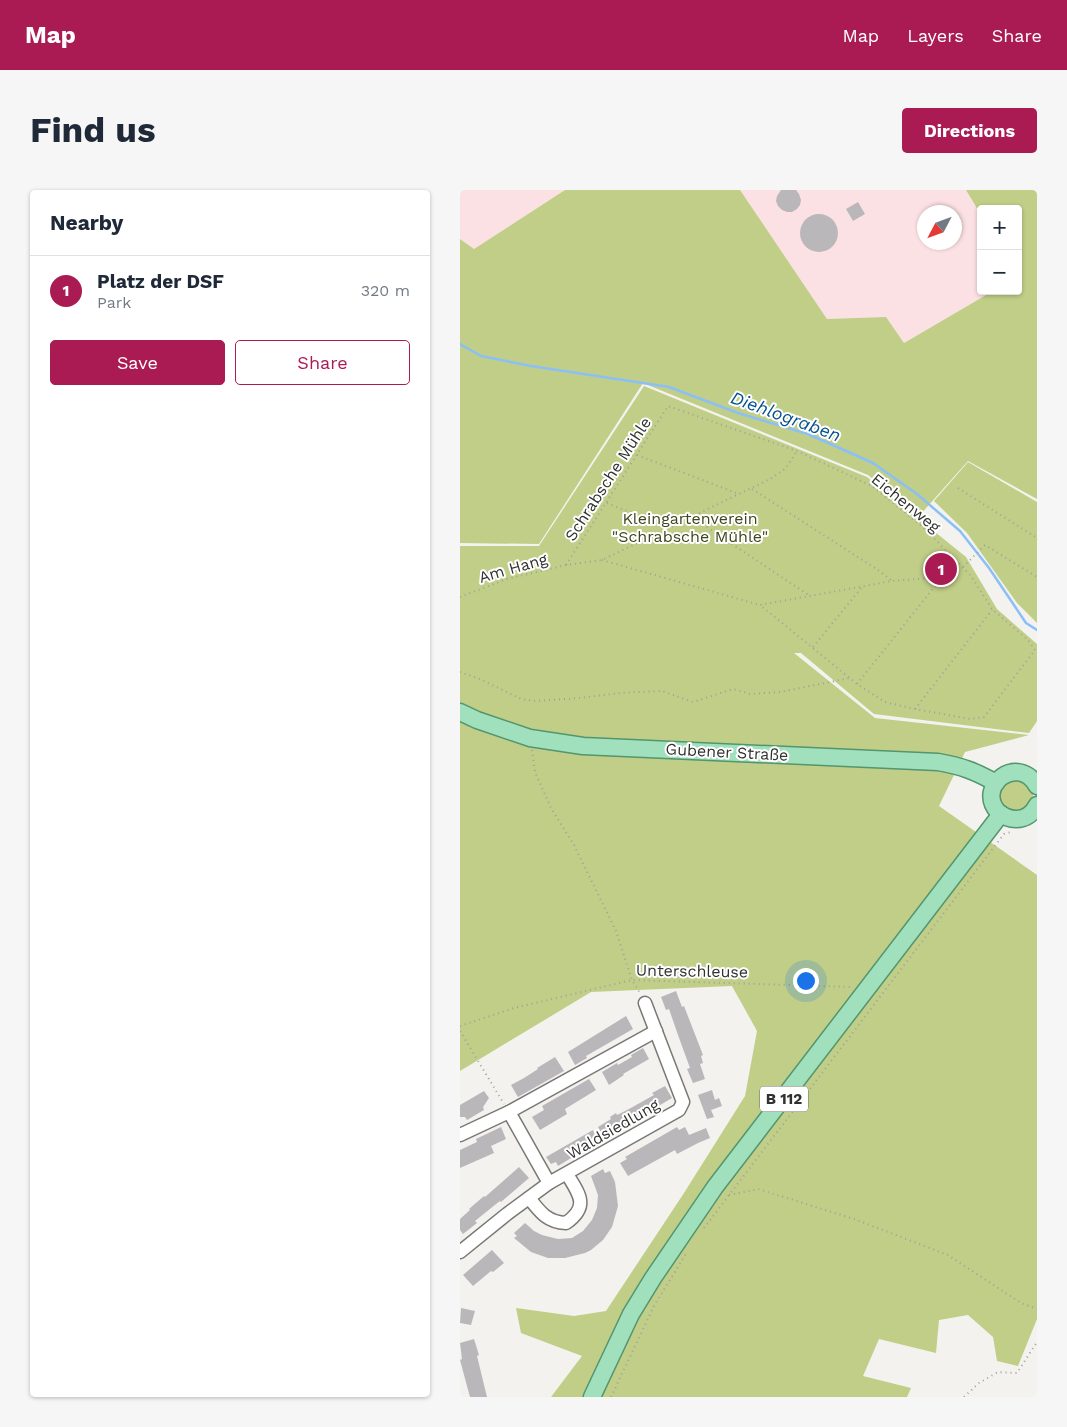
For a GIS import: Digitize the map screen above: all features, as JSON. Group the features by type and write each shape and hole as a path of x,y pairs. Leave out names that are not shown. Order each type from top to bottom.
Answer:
{"main road":[{"name":"Gubener Straße","path":"460,712 477,720 530,738 583,746 938,762 962,766 996,782"},
{"path":"1034,777 1023,773 1008,773 996,782 992,798 993,804 1000,814 1011,819 1023,818 1033,811 1037,805"},
{"name":"B 112","path":"592,1397 631,1314 653,1278 715,1187 1000,814"}],"street":[{"name":"Waldsiedlung","path":"460,1252 549,1184 679,1110 683,1102 645,1003"},
{"path":"460,1135 508,1112 656,1031"},
{"path":"508,1112 549,1184"},
{"name":"Waldsiedlung","path":"529,1198 539,1212 547,1218 556,1223 566,1223 577,1214 581,1207 579,1194 567,1174"}],"path":[{"name":"Eichenweg","path":"668,406 797,451 872,486 924,528 971,576 992,610 1028,640 1035,650 984,718 970,719 916,709"},
{"name":"Schrabsche Mühle","path":"566,565 668,406"},
{"path":"602,560 772,478 786,468 797,451"},
{"path":"637,454 739,494"},
{"path":"751,488 892,581"},
{"path":"958,488 1037,538"},
{"path":"606,503 667,527"},
{"path":"690,516 810,596"},
{"path":"963,568 985,545 1037,577"},
{"path":"925,578 945,550"},
{"path":"602,560 760,605 858,684 885,702 916,709 992,610"},
{"name":"Am Hang","path":"461,595 507,579 566,565 602,560"},
{"path":"858,684 955,561"},
{"path":"760,605 892,581 943,577"},
{"path":"813,647 862,587"},
{"path":"460,672 480,679 520,699 536,701 662,691 693,702 733,689 750,694 780,692 850,678"},
{"path":"530,738 535,772 551,808 574,845 616,931 632,980 645,1003"},
{"path":"699,1234 1004,834"},
{"name":"Unterschleuse","path":"460,1026 514,1008 632,980 869,987"},
{"path":"460,1031 508,1112"},
{"path":"736,1193 758,1189 863,1222 948,1255 1020,1303 1037,1309"},
{"path":"611,1397 654,1306 688,1250"},
{"path":"964,1397 979,1382 998,1372 1017,1373 1037,1342"}],"shaded area":[{"path":"460,190 565,190 474,249 460,239"},
{"path":"740,190 966,190 977,208 977,295 986,295 904,343 886,317 827,319"}],"green space":[{"path":"565,190 740,190 827,319 886,317 904,343 986,295 1022,295 1022,205 977,205 977,208 966,190 1037,190 1037,499 968,461 919,516 868,475 643,383 539,544 460,543 460,239 474,249"},
{"name":"Kleingartenverein \"Schrabsche Mühle\"","path":"644,386 867,477 966,557 997,609 1037,644 1037,721 1029,733 874,714 801,653 794,653 875,718 1029,735 965,752 939,806 1037,875 1037,1319 1018,1366 997,1361 993,1337 968,1315 939,1320 936,1353 879,1339 863,1376 911,1388 907,1397 551,1397 582,1356 521,1333 516,1308 574,1316 606,1311 745,1096 757,1031 732,986 591,992 460,1071 460,546 539,546"},
{"path":"968,462 1037,502 1037,623 1017,603 967,533 934,501"},
{"path":"1017,777 1033,790 1033,800 1024,812 1004,810 997,791 999,786"}],"building":[{"path":"781,190 796,190 801,200 797,209 787,212 778,206 776,201"},
{"path":"858,202 865,214 853,221 846,209"},
{"path":"819,214 832,220 838,233 832,246 819,252 806,246 800,233 806,220"},
{"path":"676,991 682,1007 684,1006 703,1055 701,1056 703,1063 700,1064 705,1079 693,1083 687,1069 690,1068 669,1009 666,1010 661,997"},
{"path":"626,1016 633,1029 586,1056 587,1058 575,1065 568,1052"},
{"path":"643,1048 649,1059 623,1074 609,1085 602,1072 632,1057 631,1055"},
{"path":"555,1057 564,1071 518,1097 511,1085"},
{"path":"589,1079 596,1090 565,1109 567,1114 540,1130 532,1117 544,1110 542,1106"},
{"path":"665,1086 672,1098 656,1109 604,1137 598,1127 611,1119 610,1117 616,1113 617,1115 629,1109 654,1095 652,1093"},
{"path":"712,1090 715,1100 719,1098 722,1106 711,1110 714,1117 707,1119 698,1095"},
{"path":"484,1091 489,1098 483,1107 484,1110 467,1120 465,1117 460,1117 460,1105"},
{"path":"501,1127 506,1139 491,1146 494,1153 460,1168 460,1150 477,1142 476,1139"},
{"path":"677,1127 679,1130 685,1127 689,1135 706,1128 710,1138 677,1154 675,1150 628,1176 620,1163 627,1159 625,1157"},
{"path":"593,1130 597,1141 558,1166 556,1162 551,1164 546,1157"},
{"path":"519,1167 529,1178 475,1221 477,1223 463,1234 460,1230 460,1219 469,1209"},
{"path":"603,1169 605,1173 610,1171 615,1182 618,1206 612,1227 603,1240 591,1250 565,1258 548,1258 531,1252 514,1238 517,1236 514,1233 525,1223 542,1235 558,1239 572,1238 583,1231 592,1220 597,1208 598,1195 591,1176"},
{"path":"492,1250 504,1263 473,1286 463,1275"},
{"path":"461,1308 475,1311 471,1325 460,1323"},
{"path":"474,1339 487,1397 470,1397 460,1360 462,1359 460,1343"}],"waterway":[{"name":"Diehlograben","path":"460,344 481,356 531,366 669,387 738,413 808,434 873,463 917,494 960,531 989,568 1026,623 1037,630"}],"place":[{"name":"Platz der DSF","path":"941,569"}]}
